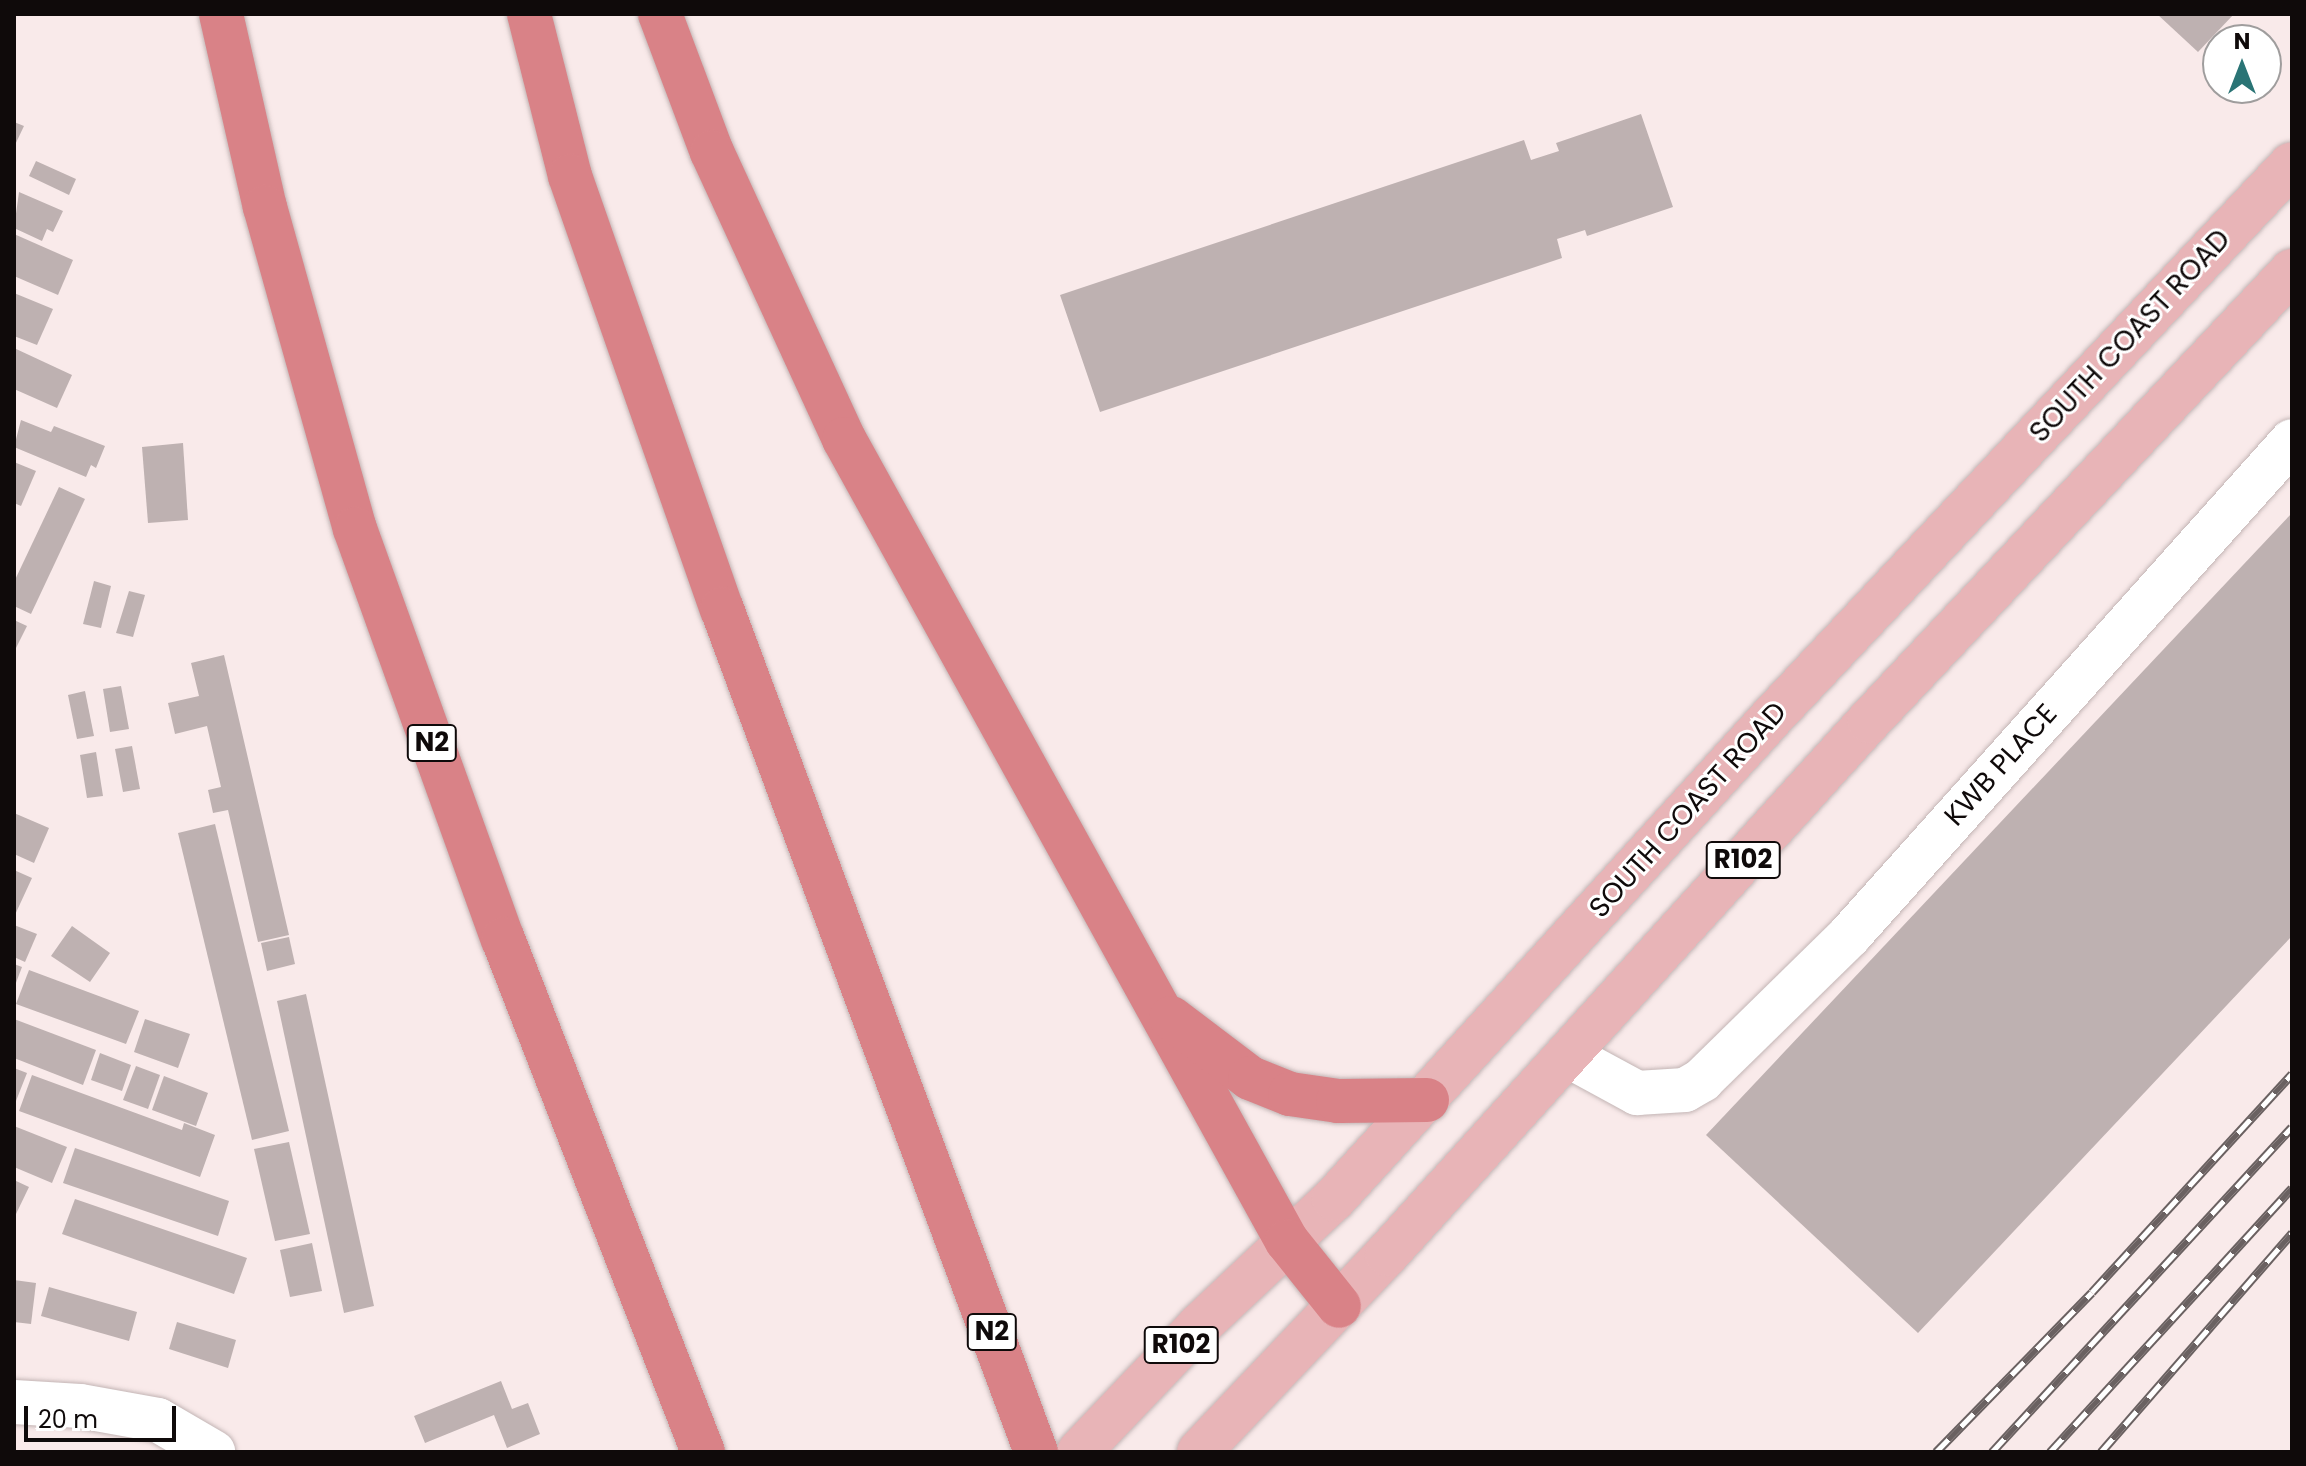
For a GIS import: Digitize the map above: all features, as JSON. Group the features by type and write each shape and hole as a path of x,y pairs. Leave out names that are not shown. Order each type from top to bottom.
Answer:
{"highway":[{"name":"N2","path":"221,14 265,207 355,529 503,939 703,1452"},
{"name":"N2","path":"529,14 570,176 722,609 1036,1452"},
{"path":"660,14 712,152 844,439 1287,1241 1339,1306"},
{"path":"1159,1009 1250,1078 1290,1094 1338,1101 1427,1100"}],"main road":[{"name":"SOUTH COAST ROAD","path":"1079,1452 1287,1241 1334,1199 1771,718 2292,164"},
{"name":"R102","path":"1199,1452 1339,1306 1869,721 2292,271"}],"street":[{"name":"KWB PLACE","path":"1567,1055 1637,1093 1685,1090 1702,1080 1849,936 2292,441"},
{"path":"14,1402 80,1406 158,1420 213,1452"}],"building":[{"path":"2157,14 2234,14 2225,24 2202,24 2202,48 2198,52"},
{"path":"1641,114 1673,207 1587,236 1585,230 1557,239 1562,258 1100,412 1060,295 1524,140 1531,160 1559,151 1556,143"},
{"path":"14,122 24,126 14,147"},
{"path":"36,161 76,179 69,195 29,176"},
{"path":"19,192 63,211 53,232 47,229 42,241 14,228"},
{"path":"14,234 73,260 58,295 14,276"},
{"path":"14,293 53,309 37,345 14,336"},
{"path":"14,348 72,375 57,408 14,389"},
{"path":"21,420 51,432 54,426 105,446 96,468 91,465 86,477 14,447"},
{"path":"183,443 188,520 148,523 142,447"},
{"path":"14,462 36,471 21,506 14,503"},
{"path":"59,487 85,499 31,614 14,606 14,582"},
{"path":"2292,513 2292,936 1918,1333 1706,1135"},
{"path":"94,581 111,586 101,628 83,624"},
{"path":"129,591 145,595 133,637 116,633"},
{"path":"14,620 27,626 14,652"},
{"path":"224,655 289,935 258,942 228,810 213,813 208,790 221,787 207,726 175,734 168,703 199,696 191,663"},
{"path":"121,686 129,729 110,732 103,689"},
{"path":"85,691 94,736 77,739 68,695"},
{"path":"132,746 140,789 123,792 115,749"},
{"path":"96,752 103,796 87,798 80,755"},
{"path":"14,813 49,828 34,863 14,854"},
{"path":"215,824 289,1131 252,1140 178,833"},
{"path":"14,870 32,878 14,917"},
{"path":"14,925 37,934 25,962 14,957"},
{"path":"72,926 110,953 90,982 51,956"},
{"path":"289,937 295,964 267,971 261,943"},
{"path":"14,964 22,967 14,988"},
{"path":"29,970 139,1011 126,1044 16,1004"},
{"path":"306,994 374,1306 344,1313 277,1001"},
{"path":"14,1019 96,1050 83,1085 14,1058"},
{"path":"145,1019 190,1034 178,1068 134,1052"},
{"path":"100,1053 131,1065 122,1091 91,1080"},
{"path":"136,1066 160,1075 148,1109 123,1100"},
{"path":"14,1068 27,1073 14,1106"},
{"path":"32,1075 182,1130 184,1123 215,1135 200,1177 19,1111"},
{"path":"164,1076 208,1093 196,1126 152,1110"},
{"path":"14,1126 67,1147 52,1183 14,1167"},
{"path":"289,1142 310,1234 275,1241 254,1149"},
{"path":"75,1148 229,1201 218,1236 63,1183"},
{"path":"14,1180 29,1187 16,1214 14,1213"},
{"path":"75,1199 247,1258 234,1294 62,1234"},
{"path":"312,1243 322,1291 290,1297 280,1250"},
{"path":"14,1280 36,1283 31,1324 14,1322"},
{"path":"49,1287 137,1312 129,1341 41,1316"},
{"path":"177,1322 236,1340 228,1368 169,1349"},
{"path":"501,1381 512,1409 528,1403 540,1434 507,1448 494,1415 425,1443 414,1416"}],"railway":[{"path":"1936,1452 2092,1292 2292,1074"},
{"path":"1992,1452 2292,1127"},
{"path":"2050,1452 2292,1188"},
{"path":"2101,1452 2292,1233"}]}
